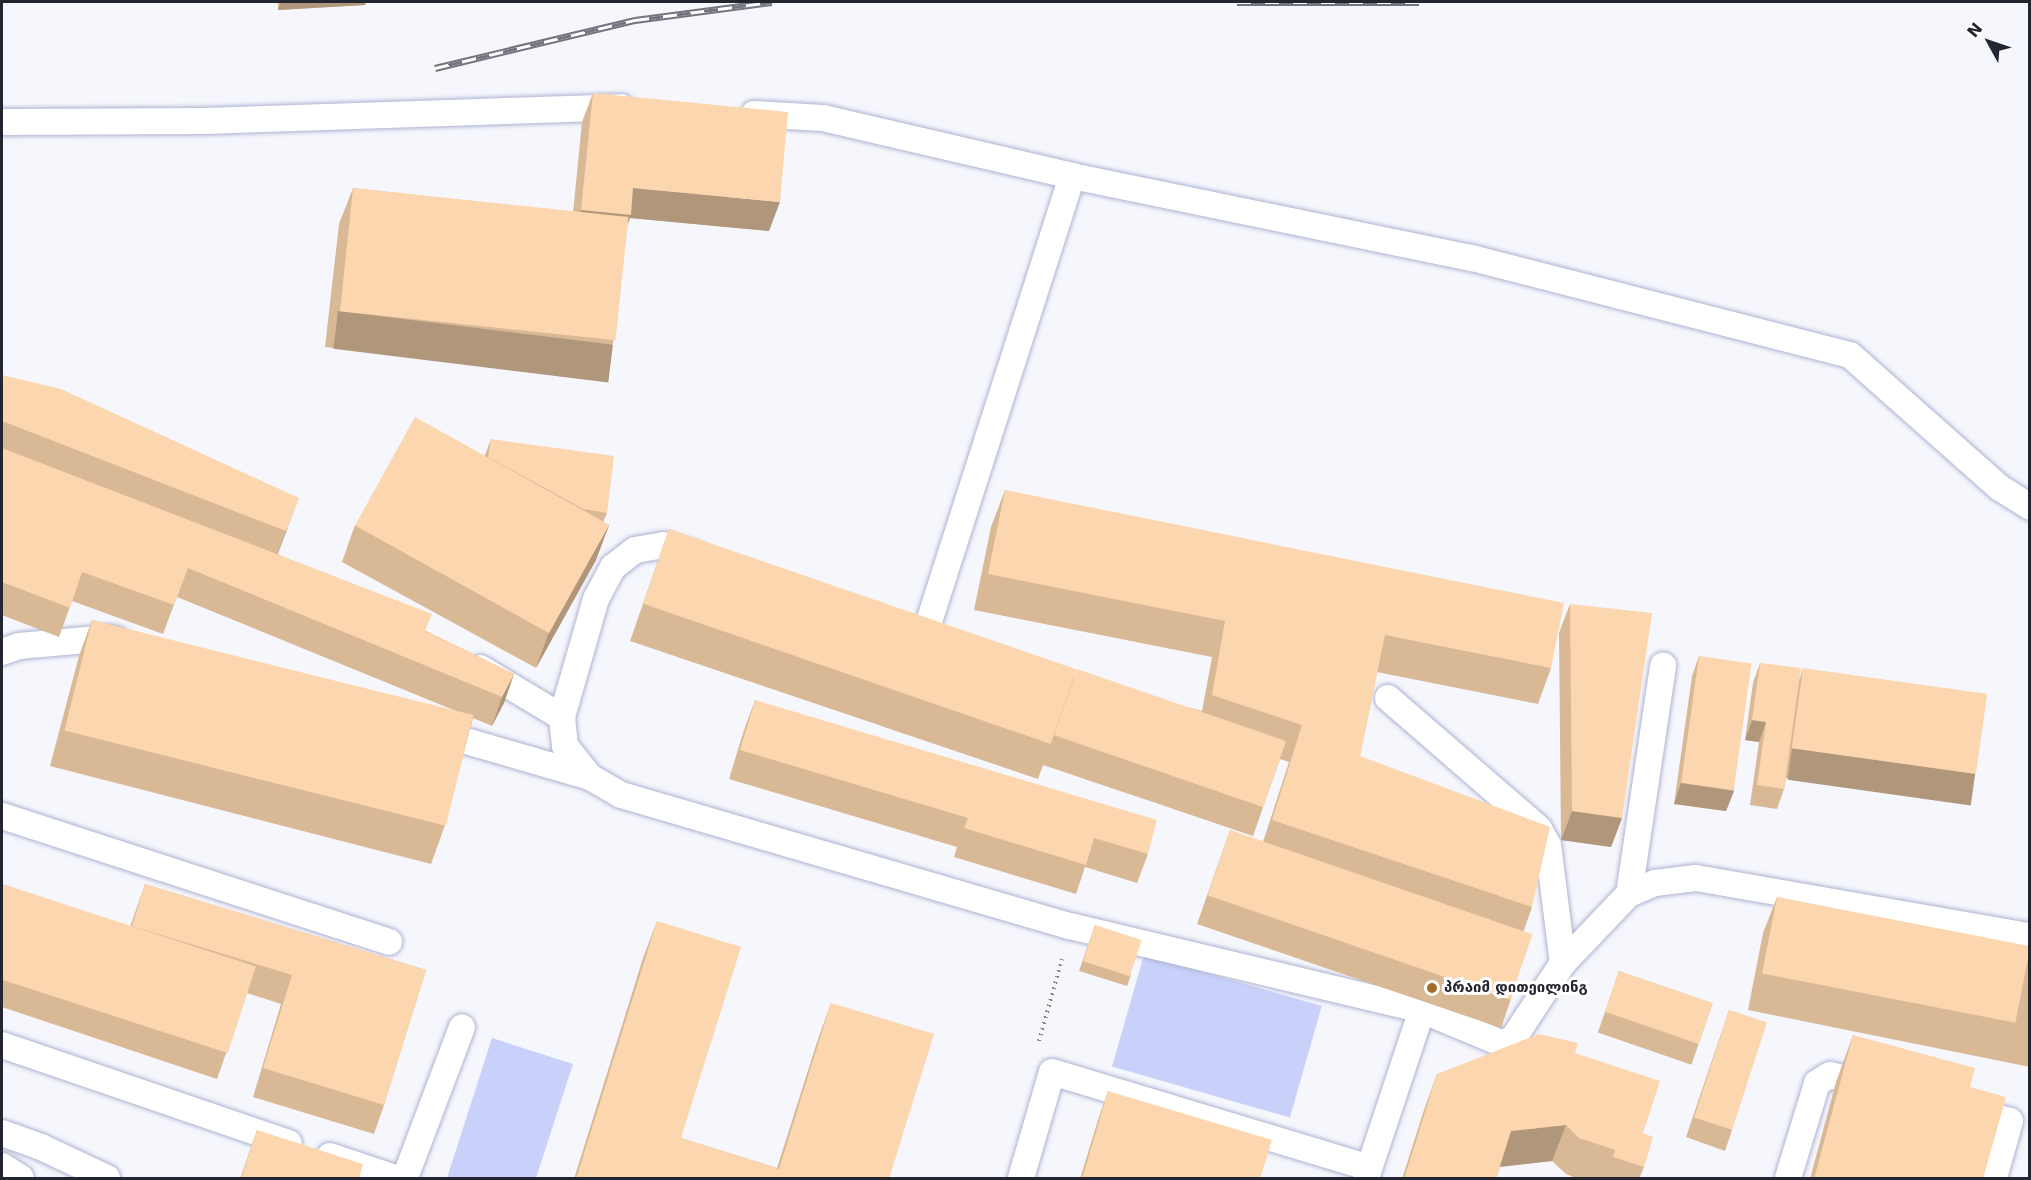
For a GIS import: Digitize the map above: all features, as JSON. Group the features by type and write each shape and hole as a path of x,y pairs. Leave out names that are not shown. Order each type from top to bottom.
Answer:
{"lane":[{"path":"2,122 204,121 647,108"},
{"path":"729,113 823,118 1071,176 1472,258 1850,355 2000,488 2030,507"},
{"path":"927,628 1071,176"},
{"path":"590,777 566,746 562,717 596,599 614,567 635,550 664,545 718,562"},
{"path":"2,652 19,646 109,638 142,648"},
{"path":"460,656 562,717"},
{"path":"1629,894 1663,666"},
{"path":"1388,698 1539,829 1548,845 1563,963"},
{"path":"414,726 590,777 621,795 1070,926 1422,1010 1501,1043 1513,1039 1563,963 1629,894 1655,883 1696,878 2030,936"},
{"path":"2,816 389,942"},
{"path":"1021,1179 1052,1072 1368,1173 1422,1010"},
{"path":"405,1179 462,1027"},
{"path":"2,1045 395,1179"},
{"path":"1788,1179 1817,1083 1830,1075 1898,1092"},
{"path":"1943,1104 2010,1121 1994,1179"},
{"path":"2,1133 41,1147 107,1179"},
{"path":"2,1166 21,1179"}],"path":[{"path":"1052,1072 1037,1048 1070,926"}],"shaded area":[{"path":"1144,955 1322,1006 1290,1117 1112,1067"},
{"path":"492,1038 573,1064 536,1178 447,1178"}],"building":[{"path":"593,93 788,112 780,202 633,188 631,215 581,210"},
{"path":"353,188 628,217 616,340 340,311"},
{"path":"2,375 61,389 299,498 286,531 2,421"},
{"path":"415,417 609,525 549,633 355,525"},
{"path":"491,439 614,456 607,513 583,509 488,457"},
{"path":"2,448 432,614 425,631 514,674 502,697 188,568 174,605 82,572 70,608 2,582"},
{"path":"1005,490 1564,603 1551,668 1385,635 1360,756 1550,827 1532,907 1272,820 1302,725 1212,695 1225,621 988,574"},
{"path":"669,529 1077,669 1051,744 643,604"},
{"path":"1570,604 1652,613 1622,818 1572,811"},
{"path":"92,620 473,715 446,826 64,731"},
{"path":"1699,656 1751,663 1734,790 1681,783"},
{"path":"1760,663 1801,668 1784,789 1757,785 1766,722 1752,720"},
{"path":"1803,668 1987,694 1976,774 1792,748"},
{"path":"1077,669 1286,741 1263,807 1054,735"},
{"path":"755,700 1157,820 1148,854 1094,838 1086,865 964,828 968,818 740,750"},
{"path":"1230,830 1533,934 1510,999 1208,895"},
{"path":"2,884 256,967 228,1053 2,980"},
{"path":"145,884 426,970 384,1105 263,1068 292,975 132,926"},
{"path":"1777,897 2030,946 2015,1023 1762,974"},
{"path":"657,921 741,947 681,1138 779,1169 831,1003 934,1034 889,1179 576,1179"},
{"path":"1095,925 1142,940 1130,976 1083,961"},
{"path":"1619,971 1713,1003 1699,1044 1605,1012"},
{"path":"1729,1010 1767,1022 1732,1130 1694,1117"},
{"path":"1539,1034 1578,1043 1575,1053 1660,1081 1643,1133 1653,1137 1644,1167 1613,1157 1615,1150 1579,1138 1566,1125 1511,1131 1496,1179 1404,1179 1437,1074"},
{"path":"1853,1035 1975,1068 1970,1087 2006,1097 1983,1179 1814,1179"},
{"path":"1108,1091 1272,1140 1260,1179 1082,1179"},
{"path":"257,1130 363,1164 359,1179 241,1179"}],"railway":[{"path":"435,68 635,20 772,2"},
{"path":"1237,2 1419,2"}],"place":[{"name":"პრაიმ დითეილინგ","path":"1432,988"}]}
